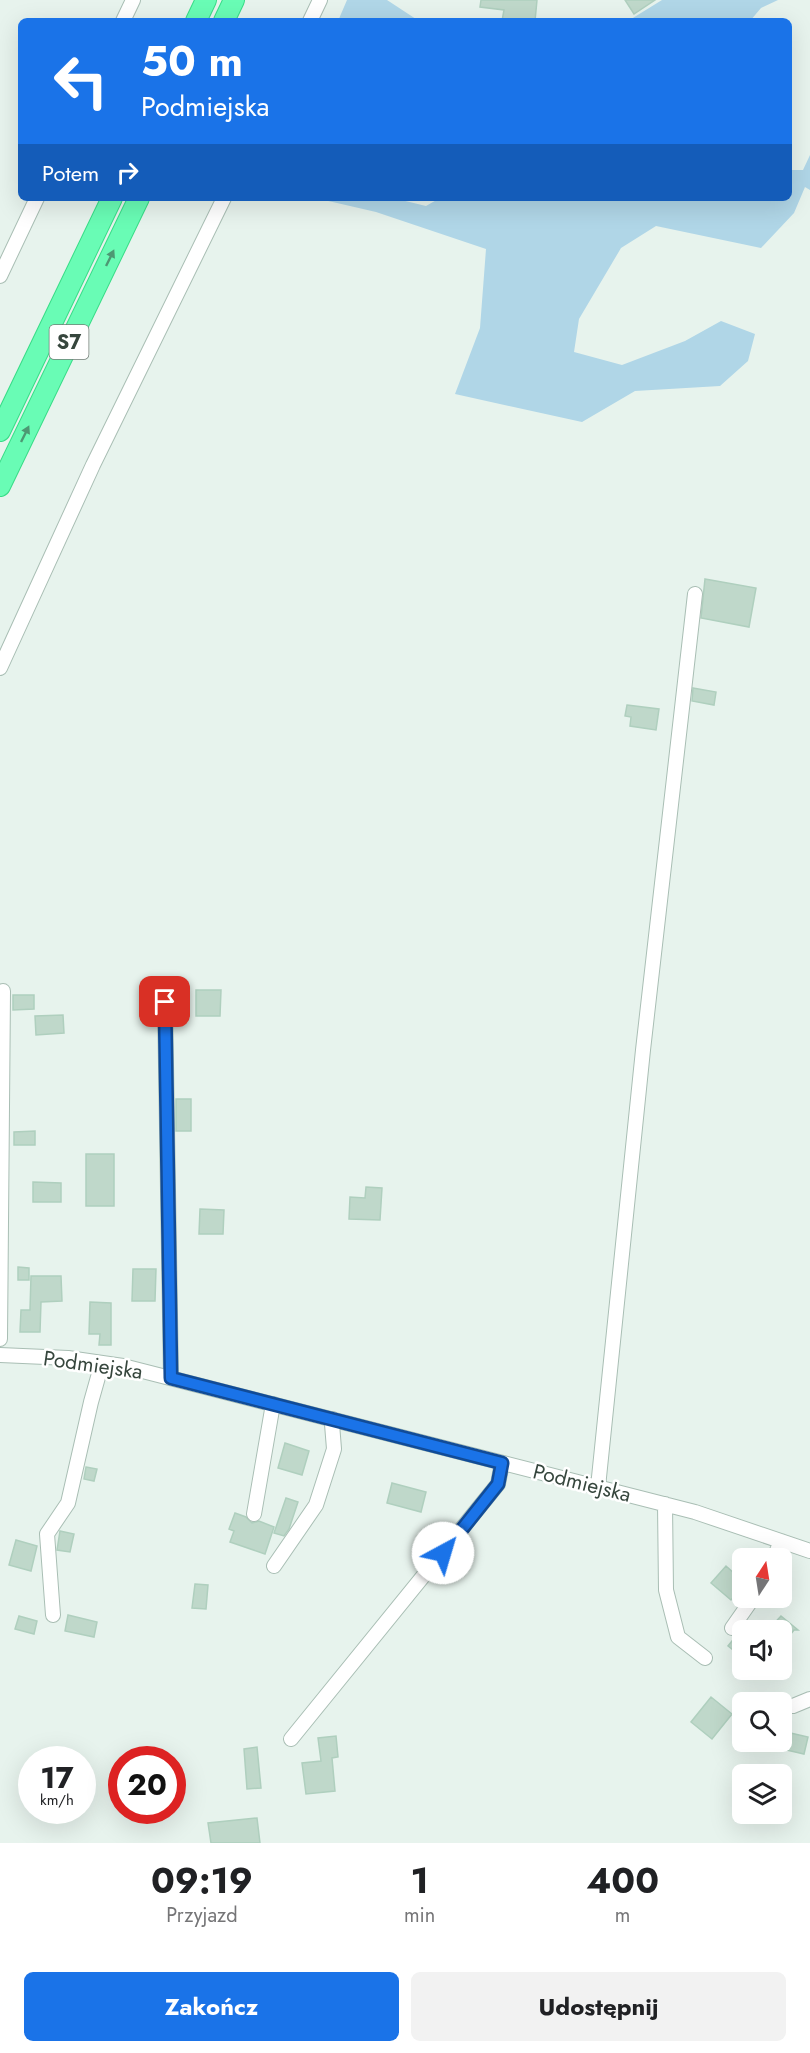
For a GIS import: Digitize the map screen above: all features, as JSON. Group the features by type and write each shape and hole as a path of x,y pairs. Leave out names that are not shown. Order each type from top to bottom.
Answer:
{"highway":[{"path":"197,18 206,0"},
{"path":"225,18 234,0"},
{"name":"S7","path":"0,431 111,201"},
{"name":"S7","path":"0,486 138,201"}],"street":[{"path":"124,18 133,0"},
{"path":"311,18 320,0"},
{"path":"0,276 37,201"},
{"path":"0,668 93,465 223,201"},
{"path":"598,1487 695,594"},
{"path":"0,1339 3,991"},
{"path":"165,1002 171,1378"},
{"name":"Podmiejska","path":"0,1355 68,1358 123,1366 695,1512 810,1551"},
{"path":"53,1615 47,1534 68,1503 102,1363"},
{"path":"254,1514 273,1404"},
{"path":"274,1566 316,1505 334,1449 333,1419"},
{"path":"291,1739 498,1484 502,1463"},
{"path":"665,1504 666,1590 678,1637 705,1658"},
{"path":"778,1548 781,1541"},
{"path":"793,1706 810,1699"}],"shaded area":[{"path":"347,0 387,0 414,18 339,18"},
{"path":"662,0 778,0 761,8 753,18 633,18"},
{"path":"810,155 810,190 805,187 794,213 761,248 656,226 621,248 579,319 574,352 622,365 685,341 721,321 755,334 748,361 720,386 635,391 582,422 455,394 480,328 486,249 376,212 328,201 405,201 426,206 435,201 792,201 792,170 803,170"}],"building":[{"path":"481,0 537,0 535,18 503,18 504,10 480,7"},
{"path":"625,0 655,0 634,14"},
{"path":"705,579 756,588 749,627 701,618"},
{"path":"693,688 716,692 714,705 692,701"},
{"path":"627,705 659,709 656,730 630,726 631,717 625,716"},
{"path":"196,990 221,990 220,1016 196,1016"},
{"path":"13,995 34,995 34,1009 13,1010"},
{"path":"63,1015 64,1033 36,1035 35,1016"},
{"path":"176,1099 191,1099 191,1131 176,1131"},
{"path":"35,1131 35,1145 14,1145 14,1132"},
{"path":"86,1154 114,1154 114,1206 86,1206"},
{"path":"33,1182 61,1183 61,1202 33,1202"},
{"path":"366,1187 382,1188 380,1220 349,1219 350,1197 365,1198"},
{"path":"200,1209 224,1210 223,1234 199,1234"},
{"path":"18,1267 29,1268 29,1280 18,1280"},
{"path":"133,1269 156,1269 155,1301 132,1301"},
{"path":"31,1276 61,1276 62,1301 41,1302 40,1332 20,1332 21,1310 30,1310"},
{"path":"90,1302 111,1303 111,1345 99,1345 100,1334 89,1334"},
{"path":"285,1443 309,1451 302,1475 278,1468"},
{"path":"86,1467 97,1469 94,1481 84,1479"},
{"path":"392,1483 426,1492 421,1512 387,1503"},
{"path":"286,1498 298,1502 289,1529 284,1536 274,1533"},
{"path":"235,1513 246,1517 252,1523 259,1521 274,1527 265,1554 230,1542 234,1531 229,1529"},
{"path":"60,1531 74,1534 70,1552 57,1550"},
{"path":"16,1540 37,1546 31,1571 9,1565"},
{"path":"726,1566 732,1571 731,1600 711,1583"},
{"path":"195,1584 208,1585 206,1609 192,1608"},
{"path":"68,1615 97,1622 94,1637 65,1631"},
{"path":"19,1616 37,1621 34,1634 15,1629"},
{"path":"711,1697 732,1714 712,1739 691,1722"},
{"path":"792,1733 808,1737 804,1754 792,1751"},
{"path":"336,1736 338,1757 332,1758 335,1791 306,1794 302,1763 321,1761 318,1738"},
{"path":"257,1747 261,1788 247,1789 244,1749"},
{"path":"257,1818 260,1843 211,1843 208,1823"}],"route":[{"path":"165,1002 171,1378 502,1463 498,1484 443,1553"}]}
